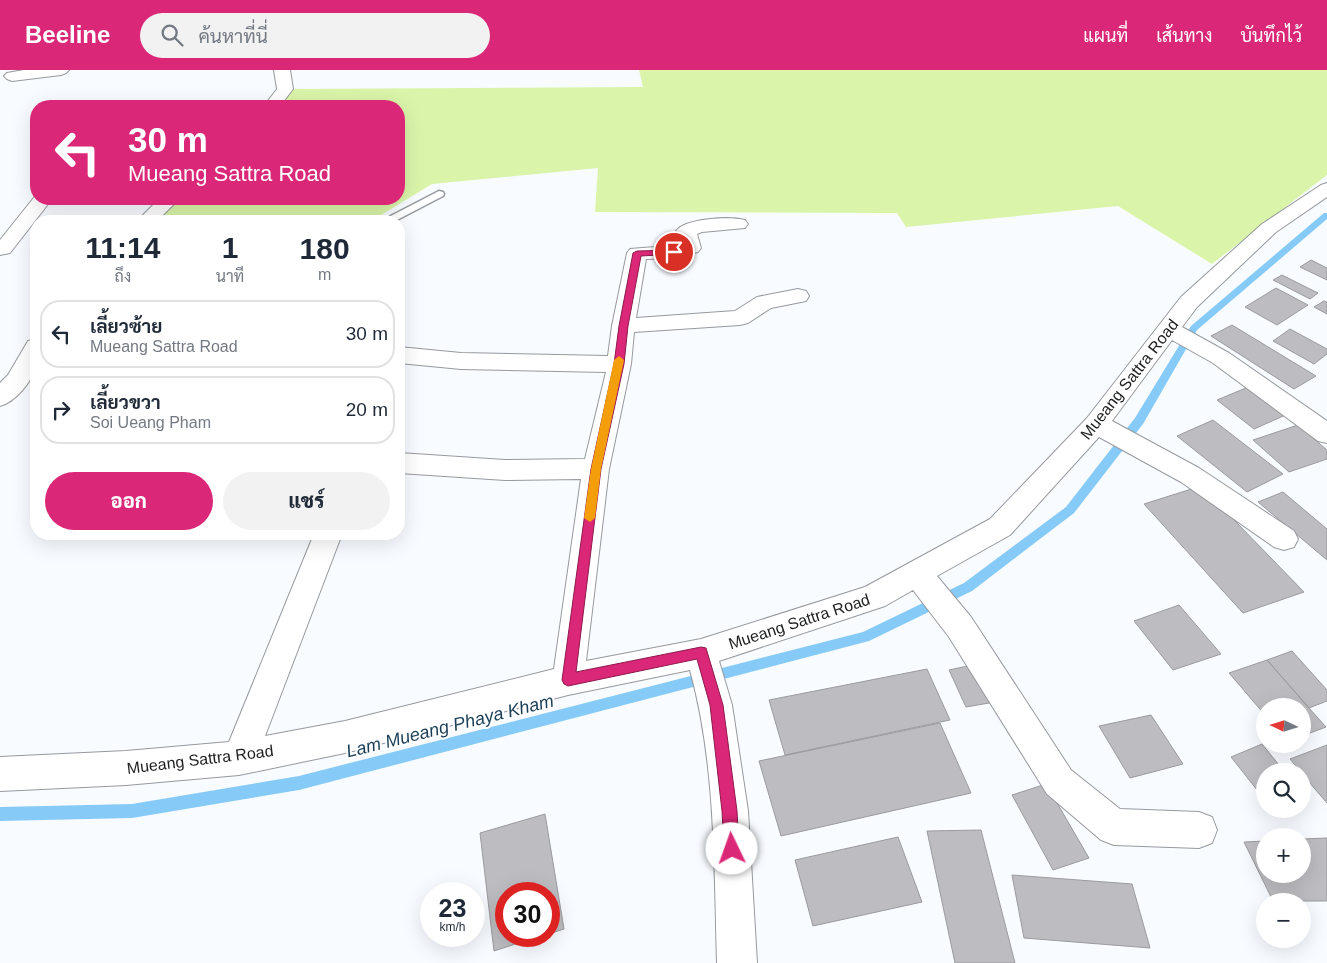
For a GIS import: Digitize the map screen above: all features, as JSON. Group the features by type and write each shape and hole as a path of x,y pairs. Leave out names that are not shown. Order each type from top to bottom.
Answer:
{"street":[{"path":"10,76 60,70"},
{"path":"277,100 285,89 282,70"},
{"name":"Mueang Sattra Road","path":"0,774 126,768 239,758 345,737 568,680 708,677 874,597 924,583 1000,528 1103,428 1175,332 1189,302 1269,228 1327,189"},
{"path":"30,215 38,205"},
{"path":"153,215 163,205"},
{"path":"0,249 3,249 30,215"},
{"path":"568,680 596,469 619,364 623,326 637,253 674,252 691,248 686,231 700,226 738,224"},
{"path":"623,326 740,318 764,302 798,296"},
{"path":"1175,332 1209,352 1297,411 1327,434"},
{"path":"405,356 461,361 619,364"},
{"path":"0,398 18,380 30,362"},
{"path":"1103,428 1190,475 1284,539"},
{"path":"405,463 505,470 596,469"},
{"path":"239,758 326,540"},
{"path":"924,583 960,627 1059,782 1114,827 1199,830"},
{"path":"708,677 730,811 737,963"}],"lane":[{"path":"398,215 440,194"}],"green space":[{"path":"639,70 1327,70 1327,175 1212,264 1118,206 906,227 897,213 595,212 598,168 432,184 405,200 405,100 285,100 294,89 643,87"},
{"path":"173,205 397,205 381,215 162,215"}],"building":[{"path":"1311,260 1327,268 1327,280 1300,267"},
{"path":"1282,275 1318,293 1310,299 1273,280"},
{"path":"1276,288 1308,305 1277,325 1245,307"},
{"path":"1324,301 1327,302 1327,314 1314,307"},
{"path":"1232,325 1316,376 1294,389 1211,336"},
{"path":"1290,329 1327,349 1327,354 1314,364 1273,341"},
{"path":"1253,385 1290,413 1254,429 1217,400"},
{"path":"1213,420 1283,474 1247,492 1177,436"},
{"path":"1298,425 1327,450 1327,459 1289,472 1253,440"},
{"path":"1201,486 1304,592 1243,613 1144,504"},
{"path":"1283,492 1327,529 1327,560 1258,502"},
{"path":"1179,605 1221,654 1173,670 1134,621"},
{"path":"1292,651 1327,690 1327,701 1311,707 1311,698 1300,698 1267,660"},
{"path":"1267,660 1300,698 1256,698 1256,704 1229,673"},
{"path":"977,664 995,702 966,707 949,670"},
{"path":"927,669 950,720 785,755 769,700"},
{"path":"1311,710 1326,727 1311,733"},
{"path":"1151,715 1183,764 1130,778 1099,726"},
{"path":"940,723 971,793 781,836 759,761"},
{"path":"1327,745 1327,803 1311,784 1311,763 1293,763 1290,759 1311,753 1311,751"},
{"path":"1256,747 1256,753 1269,753 1277,763 1256,763 1256,789 1231,757"},
{"path":"1046,784 1089,858 1053,870 1012,795"},
{"path":"545,814 556,882 495,882 495,947 506,947 494,951 480,833"},
{"path":"981,830 1015,963 955,963 927,831"},
{"path":"898,837 922,902 813,926 795,860"},
{"path":"1327,838 1327,901 1311,901 1311,893 1269,893 1264,883 1311,883 1311,839"},
{"path":"1256,841 1256,866 1244,842"},
{"path":"1012,875 1132,884 1150,948 1024,938"},
{"path":"560,905 564,929 560,930"}],"waterway":[{"name":"Lam Mueang Phaya Kham","path":"0,814 132,811 299,783 865,637 968,587 1070,510 1139,421 1194,328 1327,215"}],"slow traffic":[{"path":"590,518 596,469 619,360"}],"route":[{"path":"674,252 637,253 623,326 619,364 596,469 568,680 701,653 716,705 730,811 732,849"}]}
